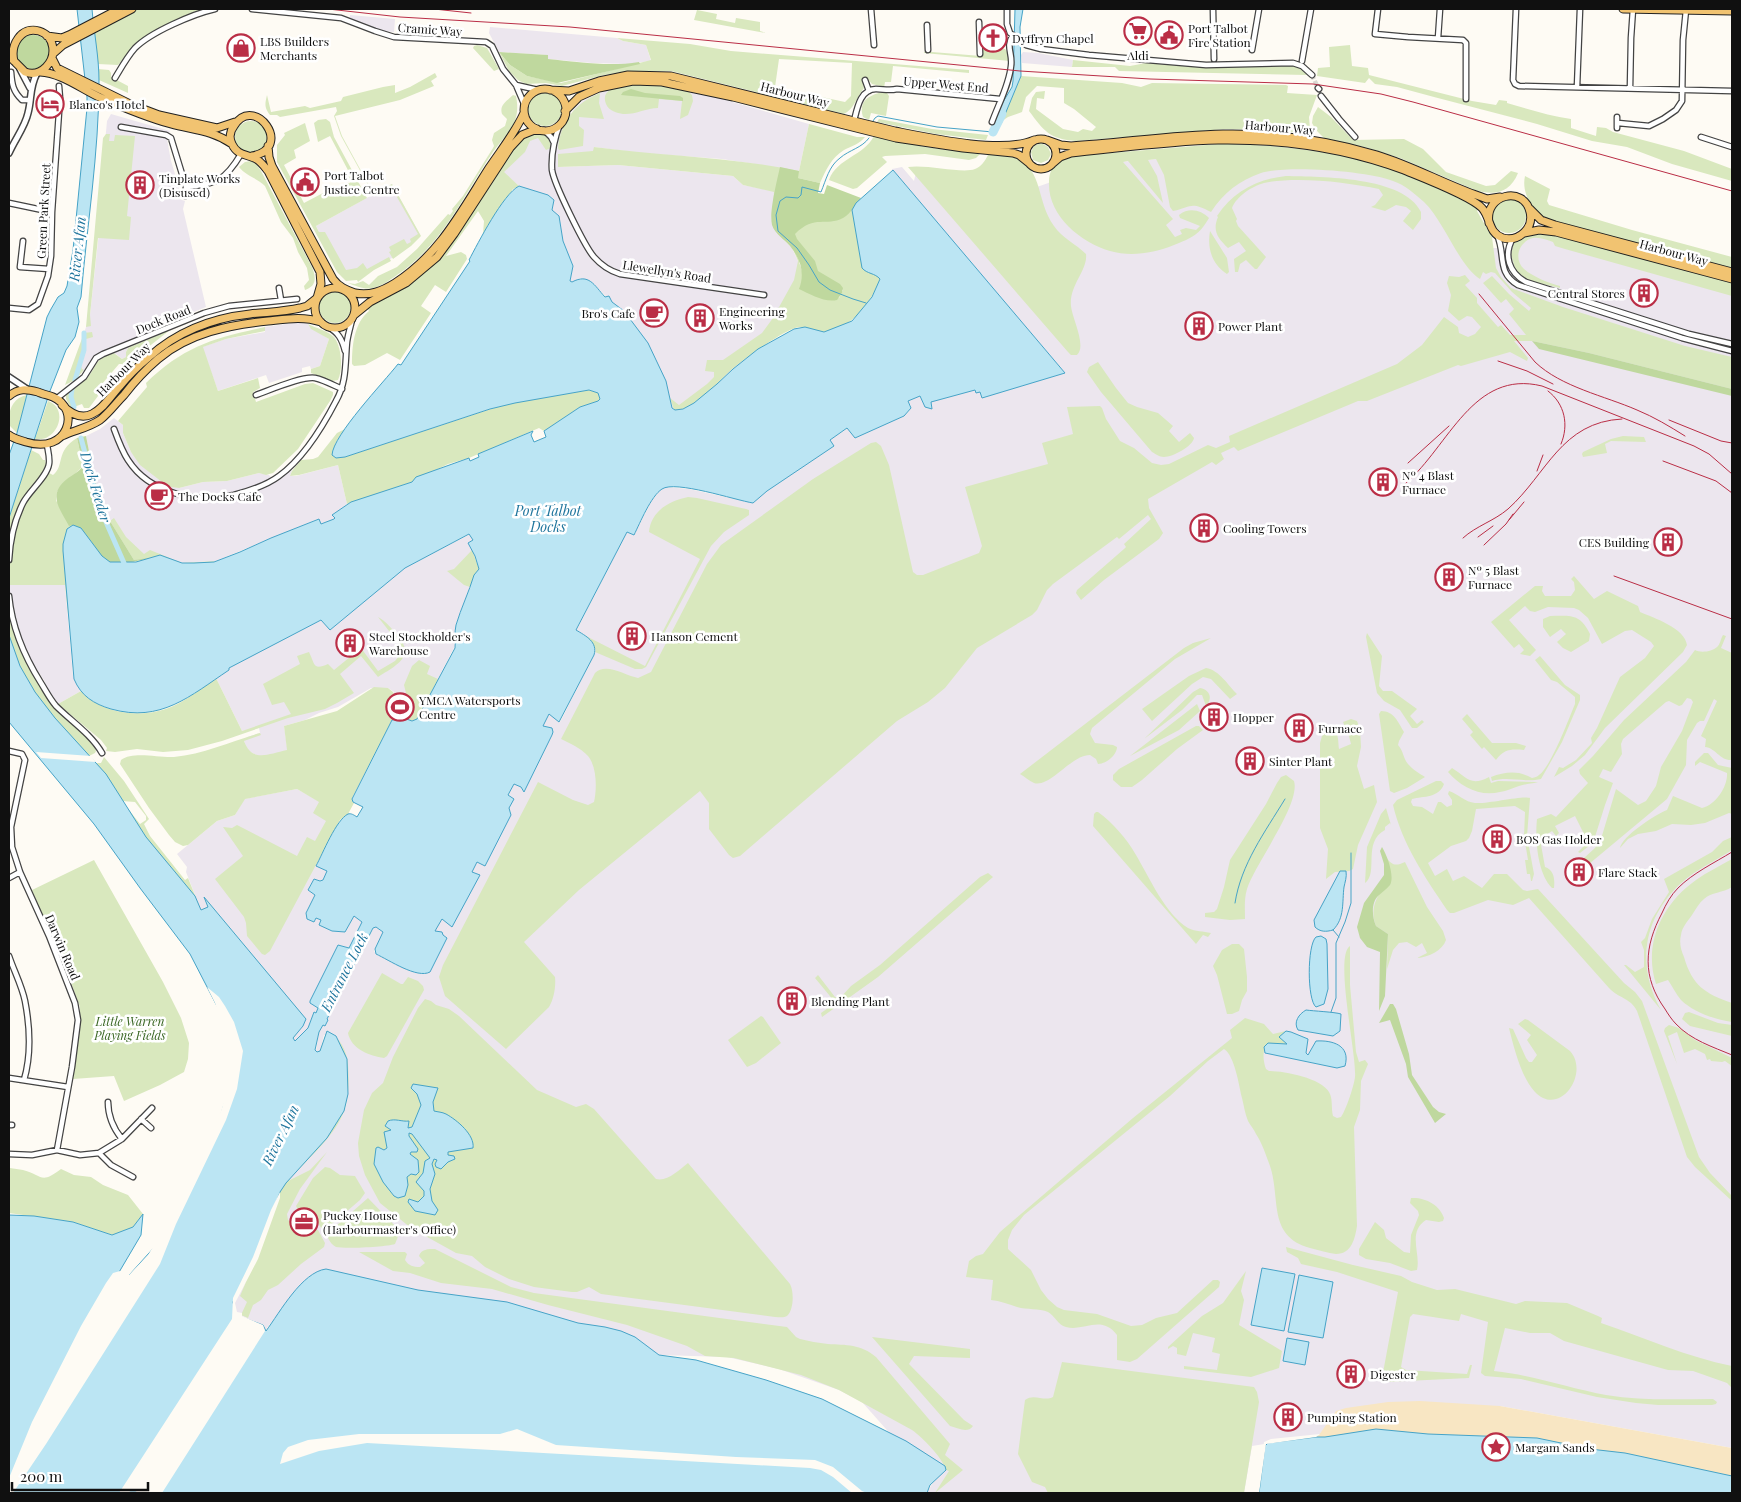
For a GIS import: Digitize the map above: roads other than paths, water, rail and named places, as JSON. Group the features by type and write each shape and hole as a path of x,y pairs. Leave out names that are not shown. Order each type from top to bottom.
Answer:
{"main road":[{"path":"38,73 49,64 53,56 63,45 119,9"},
{"path":"94,25 132,9"},
{"path":"1623,9 1732,11"},
{"path":"77,82 48,72 25,72 12,58 14,45 17,40 21,35 39,31 47,36 52,43 56,68 77,82 99,93 156,120 217,134 232,144 241,154 252,156 262,153 268,146 271,138 264,121 257,117 250,116 217,128 174,119 99,93"},
{"path":"47,36 62,38 77,35"},
{"path":"9,43 17,40"},
{"name":"Harbour Way","path":"550,90 569,91 599,81 628,75 671,76 896,131 971,143 1011,146 1026,144 1034,140"},
{"name":"Harbour Way","path":"566,111 580,97 599,88 634,81 672,83 896,138 1013,153 1020,155 1029,163"},
{"path":"252,156 264,166 317,264 321,278 321,287 317,298 315,310 321,322 328,327 342,327 349,323 370,302 406,283 430,263 454,234 510,148 522,135 553,129 560,124 566,111 564,103 560,96 550,90 538,90 530,96 518,128 502,149 448,233 425,260 401,279 380,291 361,294 335,287 328,289 317,298"},
{"path":"524,110 529,123 540,130"},
{"path":"232,144 231,131 238,120"},
{"name":"Harbour Way","path":"1047,140 1071,146 1216,134 1309,139 1394,160 1479,196 1487,198 1503,197"},
{"path":"1034,140 1047,140 1056,150 1056,157 1047,168 1034,167 1029,163 1026,151 1034,140"},
{"name":"Harbour Way","path":"1053,163 1060,157 1072,153 1200,141 1234,140 1287,143 1354,155 1405,171 1477,203 1485,212 1489,223"},
{"path":"268,146 272,166 330,275 354,300 354,316"},
{"path":"1503,197 1518,197 1525,202 1529,209 1530,222 1522,234 1513,238 1504,238 1496,234 1489,223 1488,213 1496,200 1503,197"},
{"name":"Harbour Way","path":"1529,209 1541,220 1555,225 1732,272"},
{"name":"Harbour Way","path":"1522,234 1539,230 1556,232 1732,279"},
{"name":"Harbour Way","path":"59,402 73,414 89,416 98,410 150,355 185,332 204,324 230,317 300,308 310,304 317,298"},
{"name":"Harbour Way","path":"47,445 62,436 91,426 102,419 135,381 158,359 201,334 243,324 293,318 306,318 321,322"},
{"path":"9,396 17,391 27,389 49,396 59,402 68,418 67,428 62,436"},
{"path":"11,438 33,444 47,445"}],"street":[{"path":"115,78 128,57 143,42 182,20 215,9"},
{"name":"Cramic Way","path":"252,9 341,18 375,32 394,37 489,43 503,69 516,85"},
{"path":"871,9 874,45"},
{"path":"1007,9 1007,24 1014,36 1021,42 1035,48 1206,65 1301,63 1312,75"},
{"path":"1213,9 1214,59"},
{"path":"1252,50 1259,9"},
{"path":"1301,63 1311,9"},
{"path":"1378,9 1375,34 1463,40 1466,43 1466,99"},
{"path":"1438,38 1440,9"},
{"path":"1516,9 1513,80 1519,86 1732,91"},
{"path":"1577,87 1580,9"},
{"path":"1630,88 1633,9"},
{"path":"1617,117 1617,126 1649,126 1664,119 1676,110 1682,101 1686,10"},
{"path":"979,22 980,54"},
{"path":"927,24 928,50"},
{"path":"992,122 1010,75 1012,56 1008,44 1014,36"},
{"path":"9,152 24,125 30,100 30,88 20,68"},
{"path":"11,72 14,91 22,100 30,100"},
{"path":"30,88 38,73"},
{"path":"854,121 859,101 869,91 865,80"},
{"path":"516,85 538,90"},
{"path":"516,85 524,110"},
{"name":"Green Park Street","path":"9,308 29,310 38,304 49,268 60,98 59,86"},
{"name":"Upper West End","path":"869,91 875,89 891,91 897,89 1000,99"},
{"path":"1322,96 1355,137"},
{"name":"Llewellyn's Road","path":"560,124 554,143 552,170 558,187 591,253 608,268 620,274 764,295"},
{"path":"121,127 166,135 171,138 186,187 185,196"},
{"path":"540,130 551,137 554,143"},
{"path":"1703,140 1732,145"},
{"path":"186,187 205,184 224,176 241,154"},
{"path":"10,205 52,212"},
{"path":"1496,234 1500,243 1504,270 1511,280 1518,285 1682,338 1732,351"},
{"path":"1513,238 1508,250 1508,262 1514,273 1526,282 1689,334 1732,344"},
{"path":"22,241 20,267 49,268"},
{"path":"279,288 280,300"},
{"name":"Dock Road","path":"59,402 84,377 96,358 103,354 204,312 229,306 297,299"},
{"path":"114,429 131,464 148,480 165,490 181,495 220,497 237,494 273,480 292,465 312,440 342,389 348,342 354,316"},
{"path":"328,327 341,338 345,353 346,369"},
{"path":"9,377 27,389"},
{"path":"256,395 312,378 342,389"},
{"path":"9,560 13,532 23,501 45,474 49,466 47,445"},
{"path":"9,596 17,635 28,662 54,704 93,741 102,753"},
{"name":"Darwin Road","path":"9,751 24,756 25,762 11,827 12,847 20,872 49,936 75,1003 78,1020 72,1067 57,1150"},
{"path":"9,878 20,872"},
{"path":"9,956 24,1000 28,1027 28,1067 24,1080"},
{"path":"9,1078 68,1087"},
{"path":"108,1102 106,1109 112,1125 122,1140"},
{"path":"9,1154 32,1156 57,1150 80,1155 99,1153 122,1140 152,1108"},
{"path":"141,1119 151,1128"},
{"path":"99,1153 111,1165 132,1173"}],"water":[{"name":"River Afan","path":"77,9 92,9 99,81 95,162 81,297 77,308 79,322 75,337 66,350 50,391 9,518 9,455 17,433 47,317 58,297 64,293 67,286 73,250 87,108"},
{"path":"1015,9 1023,9 1020,27 1021,76 1001,124 994,121 1012,87"},
{"path":"893,170 1065,373 982,398 980,392 976,393 975,390 931,402 932,409 925,407 920,396 908,401 911,408 904,416 855,438 847,428 830,440 834,446 767,491 753,503 679,487 669,487 658,492 646,510 634,535 627,532 576,630 593,643 594,655 559,722 549,714 543,726 552,728 552,735 524,792 521,787 514,784 508,795 514,799 509,808 511,815 485,866 477,862 472,872 480,875 452,927 442,919 435,931 442,932 447,938 430,972 418,973 411,971 376,954 375,949 383,932 376,927 373,928 325,1026 323,1025 319,1032 315,1050 317,1052 320,1051 327,1031 336,1036 347,1059 348,1094 344,1111 327,1138 280,1192 260,1246 233,1302 236,1315 263,1325 266,1331 300,1285 308,1277 326,1269 418,1290 507,1302 578,1323 621,1331 635,1337 659,1355 696,1360 766,1380 822,1399 906,1441 945,1466 946,1470 930,1485 927,1493 9,1493 9,1215 34,1216 73,1222 112,1235 133,1227 143,1214 141,1235 105,1296 122,1283 158,1243 215,1133 232,1079 231,1047 221,1014 190,954 94,824 9,722 9,635 20,666 35,692 55,718 106,774 146,837 195,896 201,910 208,907 204,897 306,1019 293,1038 295,1041 308,1028 314,1012 316,1013 318,1008 310,1003 310,1001 338,945 349,948 362,922 354,916 345,932 332,931 319,925 321,920 316,918 314,922 307,919 306,913 315,895 308,890 314,879 323,880 327,871 316,866 330,837 343,817 351,814 357,817 363,807 353,802 352,799 392,720 404,718 412,721 417,719 455,648 456,625 474,575 479,569 468,543 473,540 469,534 405,568 330,630 321,620 229,668 229,670 201,689 174,704 160,710 129,712 111,709 94,702 84,695 74,679 63,551 67,529 73,525 81,528 102,556 110,562 136,562 160,555 182,563 214,562 319,519 321,524 334,519 332,515 351,502 412,482 416,477 469,458 470,461 479,457 478,454 533,431 531,435 534,442 546,437 544,431 580,407 598,401 600,399 598,393 589,390 515,403 490,409 345,457 336,458 332,455 341,435 350,422 398,364 401,365 470,261 478,242 491,220 506,199 519,186 548,195 554,200 552,210 559,216 563,241 573,266 570,281 583,279 591,282 605,297 609,296 612,302 624,311 648,343 666,381 672,408 675,410 683,409 694,403 758,349 794,329 805,327 824,332 852,321 872,297 880,279 862,268 852,210 856,203"},
{"path":"1340,871 1346,871 1346,879 1340,920 1333,930 1321,931 1315,927 1314,920"},
{"path":"1321,936 1326,939 1327,944 1328,989 1324,1004 1316,1007 1311,994 1309,972 1313,942 1316,937"},
{"path":"1306,1010 1341,1014 1340,1031 1333,1036 1298,1030 1296,1024 1298,1019"},
{"path":"1286,1031 1308,1039 1306,1053 1308,1055 1316,1041 1339,1045 1345,1053 1345,1066 1337,1068 1265,1053 1264,1047 1268,1043 1287,1044 1279,1037"},
{"path":"413,1084 438,1088 433,1102 434,1111 444,1113 455,1120 468,1133 473,1143 473,1148 448,1152 448,1155 454,1156 455,1159 448,1162 441,1169 436,1167 437,1160 434,1159 432,1164 435,1174 430,1189 432,1201 438,1210 435,1215 415,1211 408,1202 409,1199 418,1202 424,1196 424,1191 416,1182 423,1173 425,1161 430,1158 412,1134 409,1133 409,1136 418,1149 417,1152 411,1152 410,1154 418,1160 419,1172 416,1175 411,1174 407,1177 408,1185 405,1196 398,1198 394,1196 383,1182 374,1164 376,1148 384,1150 387,1148 384,1132 391,1130 385,1126 388,1121 409,1121 408,1128 412,1127 421,1105 417,1094 411,1088"},
{"path":"1262,1268 1295,1274 1284,1331 1251,1325"},
{"path":"1299,1275 1333,1282 1323,1338 1288,1332"},
{"path":"1287,1338 1309,1342 1305,1365 1283,1361"},
{"name":"Margam Sands","path":"1376,1429 1428,1434 1537,1438 1590,1449 1625,1453 1732,1476 1732,1493 1259,1493 1265,1446 1268,1443"}],"waterway":[{"path":"993,132 1002,114"},
{"path":"873,121 878,116 937,127 993,132"},
{"path":"866,303 830,290 819,282 797,248 778,231 776,215 780,201 786,197 798,198 801,195 802,187 821,192 828,174 836,161 869,138"},
{"name":"Dock Feeder","path":"75,380 84,350 84,333"},
{"name":"Dock Feeder","path":"72,388 71,397 74,407"},
{"name":"Dock Feeder","path":"81,438 99,506 124,563"},
{"path":"1235,903 1248,862 1285,799"},
{"path":"1331,1012 1336,998 1336,943 1351,903 1351,853"},
{"path":"1333,930 1339,937"}],"tunnel":[{"path":"1312,75 1318,88"}],"railway":[{"path":"328,9 400,17 570,27 1020,71 1150,79 1313,84 1381,94 1413,102 1732,191"},
{"path":"434,9 471,13"},
{"path":"1479,294 1535,362 1546,371 1570,384 1643,413 1685,436"},
{"path":"1498,361 1527,371 1553,384"},
{"path":"1406,483 1421,468 1464,414 1480,399 1498,389 1518,384 1542,386 1694,446 1709,454 1732,474"},
{"path":"1548,391 1554,396 1564,415 1565,430 1561,444"},
{"path":"1463,538 1508,509 1569,440 1584,429 1601,422 1622,419"},
{"path":"1669,420 1721,441 1732,443"},
{"path":"1408,463 1449,426"},
{"path":"1537,471 1543,455"},
{"path":"1663,461 1716,481 1732,493"},
{"path":"1509,520 1524,502"},
{"path":"1484,545 1506,524 1513,514"},
{"path":"1478,537 1493,526"},
{"path":"1614,576 1732,619"},
{"path":"1732,852 1704,868 1673,894 1656,926 1649,950 1648,962 1652,985 1669,1015 1682,1030 1695,1039 1732,1055"}],"place":[{"name":"Aldi","path":"1138,31"},
{"name":"Port Talbot Fire Station","path":"1169,35"},
{"name":"Dyffryn Chapel","path":"993,38"},
{"name":"LBS Builders Merchants","path":"241,48"},
{"name":"Blanco's Hotel","path":"50,104"},
{"name":"Port Talbot Justice Centre","path":"305,182"},
{"name":"Tinplate Works (Disused)","path":"140,185"},
{"name":"Central Stores","path":"1644,293"},
{"name":"Bro's Cafe","path":"654,313"},
{"name":"Engineering Works","path":"700,318"},
{"name":"Power Plant","path":"1199,326"},
{"name":"Nº 4 Blast Furnace","path":"1383,482"},
{"name":"The Docks Cafe","path":"159,496"},
{"name":"Cooling Towers","path":"1204,528"},
{"name":"CES Building","path":"1668,542"},
{"name":"Nº 5 Blast Furnace","path":"1449,577"},
{"name":"Hanson Cement","path":"632,636"},
{"name":"Steel Stockholder's Warehouse","path":"350,643"},
{"name":"YMCA Watersports Centre","path":"400,707"},
{"name":"Hopper","path":"1214,717"},
{"name":"Furnace","path":"1299,728"},
{"name":"Sinter Plant","path":"1250,761"},
{"name":"BOS Gas Holder","path":"1497,839"},
{"name":"Flare Stack","path":"1579,872"},
{"name":"Blending Plant","path":"792,1001"},
{"name":"Puckey House (Harbourmaster's Office)","path":"304,1222"},
{"name":"Digester","path":"1351,1374"},
{"name":"Pumping Station","path":"1288,1417"},
{"name":"Margam Sands","path":"1496,1447"}],"water label":[{"name":"Port Talbot Docks","path":"548,518"},
{"name":"Entrance Lock","path":"344,972"}],"park label":[{"name":"Little Warren Playing Fields","path":"130,1028"}]}
